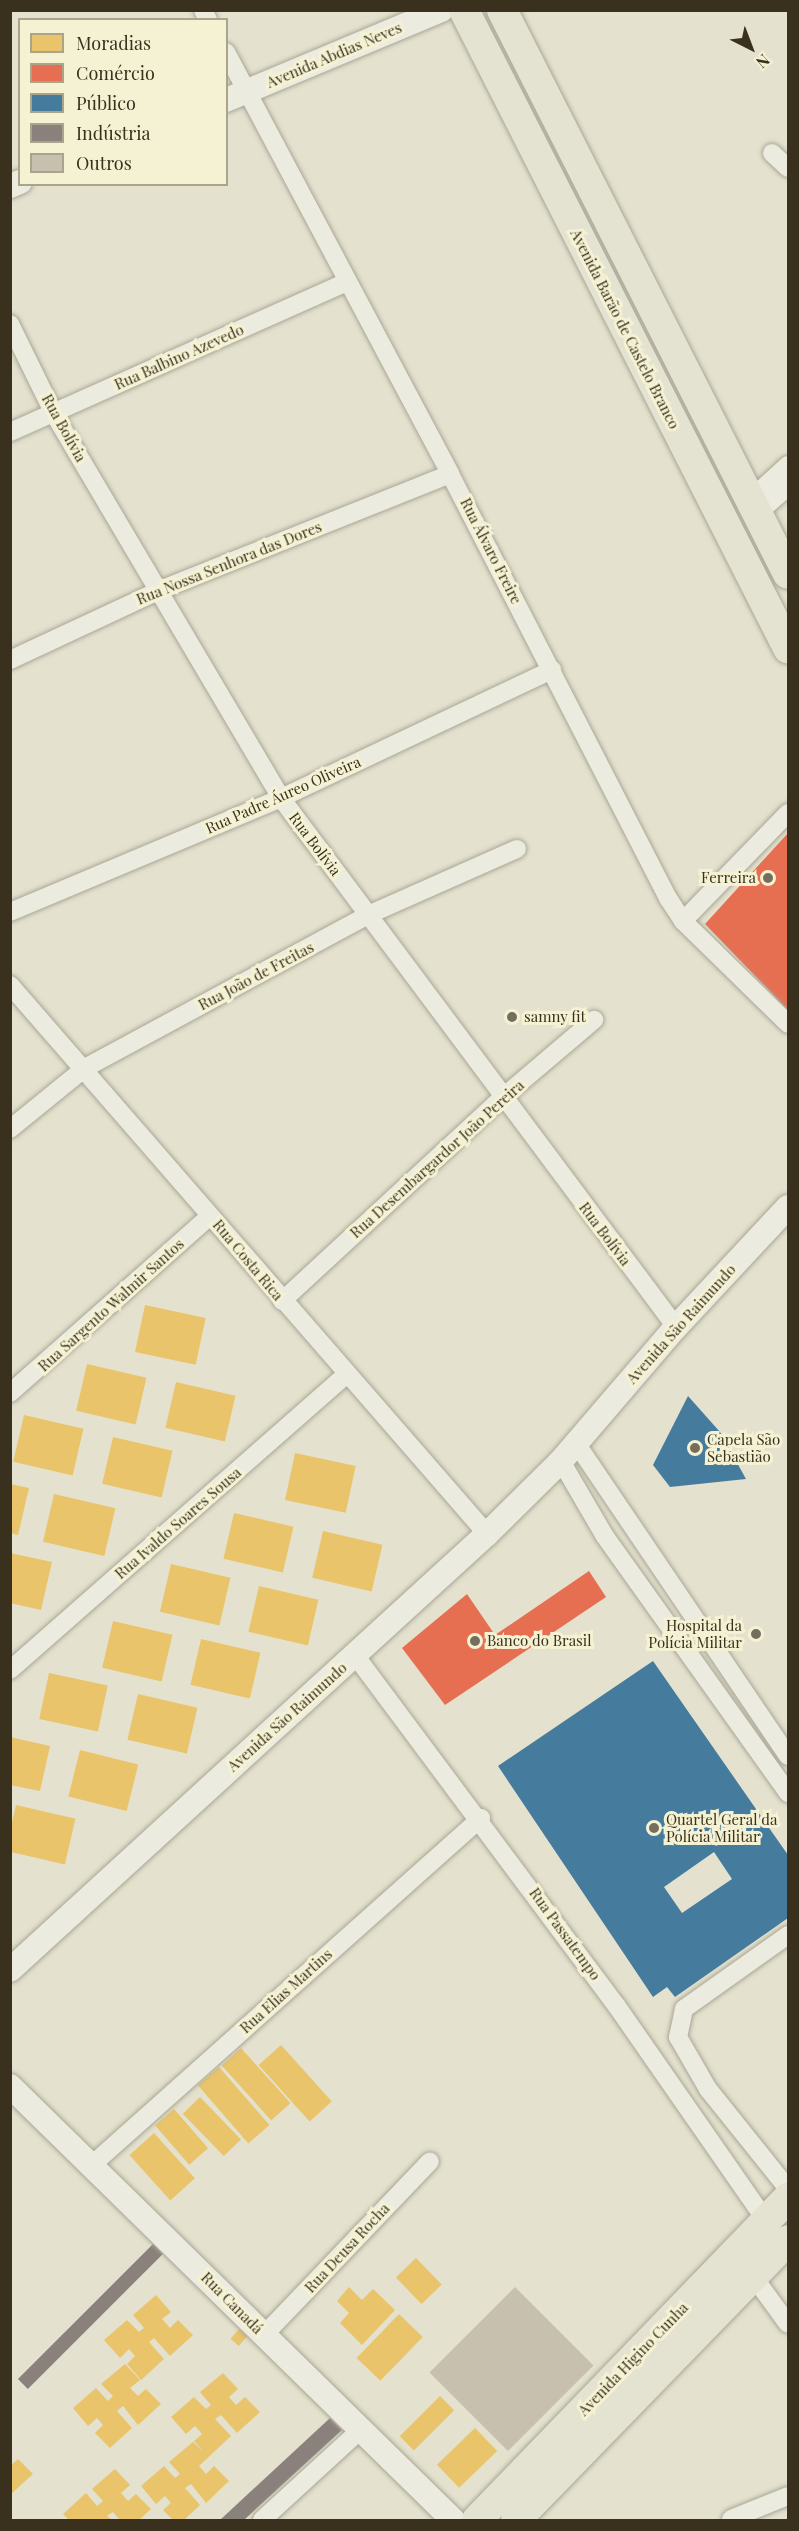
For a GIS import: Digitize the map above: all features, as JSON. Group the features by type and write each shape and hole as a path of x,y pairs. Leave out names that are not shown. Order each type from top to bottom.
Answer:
{"main road":[{"name":"Avenida Barão de Castelo Branco","path":"464,10 789,648"},
{"path":"502,10 789,574"},
{"name":"Avenida Higino Cunha","path":"516,2520 753,2276 777,2230 789,2198"},
{"name":"Avenida Higino Cunha","path":"477,2520 777,2230"}],"street":[{"name":"Avenida Abdias Neves","path":"237,95 441,10"},
{"name":"Rua Álvaro Freire","path":"228,60 237,95 347,282 450,474 668,898 683,921 789,1024"},
{"path":"772,153 789,168"},
{"name":"Rua Balbino Azevedo","path":"10,432 347,282"},
{"name":"Rua Bolívia","path":"10,324 54,414 281,798 502,1098 676,1327"},
{"path":"755,505 789,465"},
{"name":"Rua Nossa Senhora das Dores","path":"10,660 160,590 450,474"},
{"path":"755,505 789,487"},
{"name":"Rua Padre Áureo Oliveira","path":"10,912 281,798 552,670"},
{"path":"683,921 789,813"},
{"name":"Rua João de Freitas","path":"10,1129 85,1068 368,915 517,849"},
{"name":"Rua Costa Rica","path":"10,985 85,1068 346,1375 487,1534"},
{"name":"Rua Desembargardor João Pereira","path":"282,1300 502,1098 594,1020"},
{"name":"Avenida São Raimundo","path":"10,1970 487,1534 561,1461 676,1327 789,1207"},
{"name":"Rua Sargento Walmir Santos","path":"10,1394 210,1216"},
{"name":"Rua Ivaldo Soares Sousa","path":"10,1670 346,1375"},
{"path":"576,1443 789,1756"},
{"path":"561,1461 609,1542 789,1793"},
{"name":"Rua Passatempo","path":"355,1655 481,1818 777,2230"},
{"name":"Rua Elias Martins","path":"93,2164 481,1818"},
{"path":"789,1935 684,2009 678,2037 708,2089 789,2189"},
{"name":"Rua Canadá","path":"10,2086 93,2164 359,2431 453,2520"},
{"path":"688,2108 708,2089"},
{"name":"Rua Deusa Rocha","path":"264,2336 430,2161"},
{"path":"753,2276 789,2324"},
{"path":"262,2520 359,2431"},
{"path":"731,2519 789,2496"}],"building: Moradias":[{"path":"145,1305 206,1318 196,1365 135,1352"},
{"path":"87,1364 146,1378 136,1424 76,1411"},
{"path":"176,1382 235,1396 225,1442 165,1428"},
{"path":"24,1415 83,1429 73,1475 13,1462"},
{"path":"113,1437 172,1451 162,1497 102,1484"},
{"path":"295,1453 356,1466 346,1513 285,1500"},
{"path":"10,1484 29,1488 18,1535 10,1533"},
{"path":"54,1494 115,1508 104,1556 43,1542"},
{"path":"234,1513 293,1527 283,1573 223,1559"},
{"path":"323,1531 382,1545 372,1591 312,1578"},
{"path":"10,1553 52,1562 41,1610 10,1603"},
{"path":"171,1564 230,1578 219,1625 160,1612"},
{"path":"259,1586 318,1600 308,1646 248,1632"},
{"path":"113,1621 172,1635 162,1681 102,1668"},
{"path":"201,1639 260,1653 250,1699 190,1685"},
{"path":"49,1673 108,1685 98,1731 39,1719"},
{"path":"138,1694 197,1708 187,1754 127,1740"},
{"path":"10,1737 50,1746 40,1791 10,1785"},
{"path":"80,1750 138,1765 127,1811 68,1797"},
{"path":"16,1805 75,1819 65,1865 10,1852 10,1831"},
{"path":"281,2045 332,2101 310,2122 259,2065"},
{"path":"241,2048 291,2103 271,2120 222,2065"},
{"path":"219,2067 270,2125 248,2143 198,2085"},
{"path":"200,2097 241,2139 224,2156 183,2114"},
{"path":"174,2109 208,2148 189,2165 155,2125"},
{"path":"154,2133 195,2178 170,2200 129,2155"},
{"path":"416,2258 442,2285 422,2304 396,2277"},
{"path":"349,2287 362,2300 373,2289 395,2310 362,2345 340,2323 349,2313 337,2301"},
{"path":"156,2295 171,2312 162,2319 170,2328 178,2320 193,2335 170,2356 154,2338 149,2342 164,2359 141,2380 127,2364 135,2356 129,2349 120,2358 104,2340 127,2320 139,2332 144,2328 133,2315"},
{"path":"399,2314 423,2337 380,2381 357,2358"},
{"path":"239,2329 247,2336 239,2346 230,2339"},
{"path":"125,2364 140,2380 130,2388 138,2396 146,2389 161,2404 138,2425 123,2406 117,2411 132,2428 110,2448 95,2433 103,2425 97,2418 88,2426 73,2408 96,2388 108,2401 113,2396 101,2384"},
{"path":"223,2373 238,2389 229,2397 236,2405 245,2397 260,2412 237,2433 221,2415 215,2419 231,2436 199,2466 206,2474 214,2466 229,2481 206,2503 191,2484 185,2488 200,2505 184,2520 173,2520 163,2510 171,2503 165,2496 156,2504 141,2486 164,2466 175,2478 180,2474 169,2462 193,2442 203,2451 194,2441 202,2434 195,2426 186,2434 171,2417 194,2397 206,2409 211,2405 200,2392"},
{"path":"440,2396 454,2410 414,2450 400,2436"},
{"path":"475,2428 497,2451 459,2488 437,2465"},
{"path":"18,2459 33,2474 10,2495 10,2466"},
{"path":"115,2469 130,2485 121,2493 128,2501 136,2494 151,2509 139,2520 120,2520 113,2512 107,2516 112,2520 69,2520 63,2514 86,2493 97,2506 103,2501 92,2489"}],"building: Comércio":[{"name":"Ferreira","path":"788,833 788,1010 705,924"},
{"name":"Banco do Brasil","path":"589,1571 606,1597 445,1705 402,1648 467,1594 495,1635"}],"building: Público":[{"name":"Capela São Sebastião","path":"688,1396 720,1432 746,1479 670,1487 653,1465"},
{"path":"653,1661 788,1855 788,1918 675,1997 667,1987 653,1997 498,1766","holes":["714,1852 732,1879 682,1913 664,1887"]}],"building: Indústria":[{"path":"153,2244 163,2254 28,2389 18,2379"},
{"path":"330,2418 342,2430 244,2520 220,2520"}],"building: Outros":[{"path":"515,2287 593,2365 508,2451 429,2373"}],"place":[{"name":"Ferreira","path":"768,878"},
{"name":"samny fit","path":"512,1017"},
{"name":"Capela São Sebastião","path":"695,1448"},
{"name":"Hospital da Polícia Militar","path":"756,1634"},
{"name":"Banco do Brasil","path":"475,1641"},
{"name":"Quartel Geral da Polícia Militar","path":"654,1828"}]}
